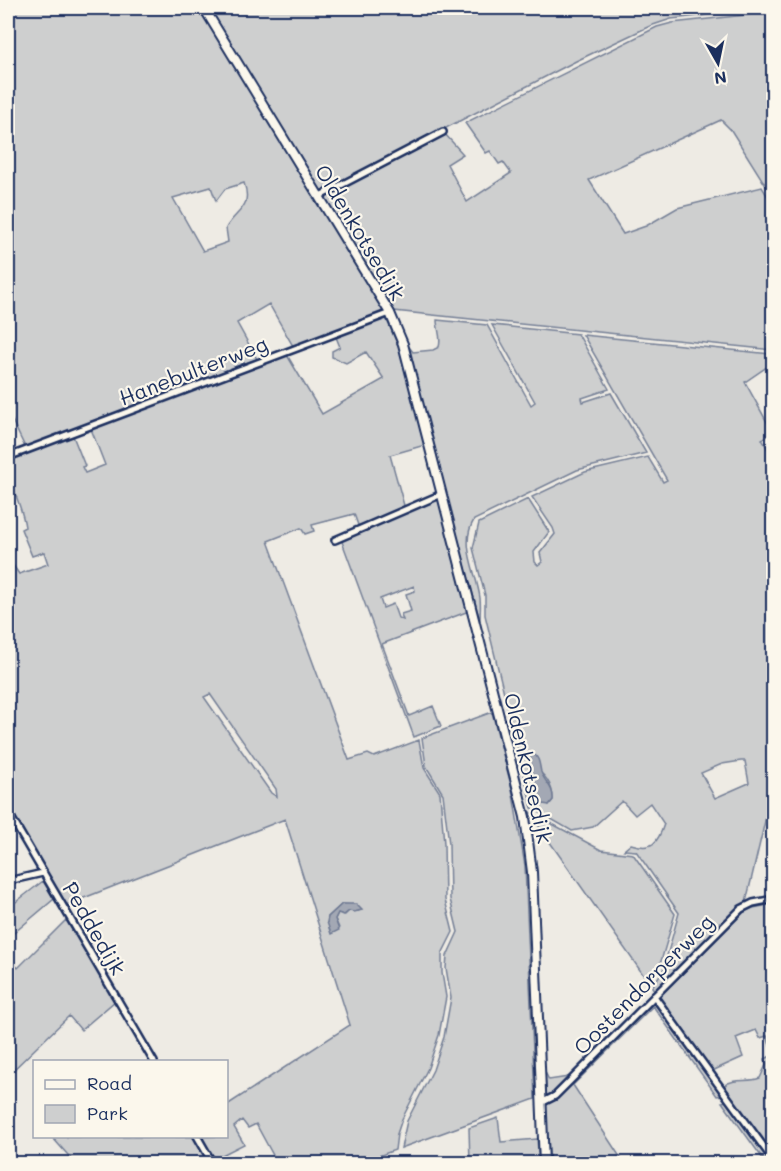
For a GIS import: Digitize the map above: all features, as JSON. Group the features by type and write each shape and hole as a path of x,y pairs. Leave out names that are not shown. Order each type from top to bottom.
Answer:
{"street":[{"name":"Oldenkotsedijk","path":"204,8 390,313 403,344 526,822 532,872 544,1164"},
{"path":"320,196 443,132"},
{"name":"Hanebulterweg","path":"8,457 390,313"},
{"path":"335,540 442,494"},
{"name":"Peddedijk","path":"8,812 153,1060"},
{"path":"8,881 43,873"},
{"name":"Oostendorperweg","path":"541,1103 555,1096 741,909 753,903 774,899"},
{"path":"654,996 774,1161"},
{"path":"199,1138 213,1164"}],"green space":[{"path":"8,8 773,8 671,19 650,26 576,61 409,147 316,198 385,311 293,346 269,304 237,323 257,359 25,447 8,412","holes":["244,183 245,203 226,228 228,242 203,251 173,198 211,187 216,201 225,189"]},
{"path":"773,12 773,197 731,130 721,120 589,180 623,234 646,226 677,208 762,187 773,205 773,350 394,311 323,197 444,133 463,154 447,164 467,202 511,173 503,162 499,164 490,151 486,153 465,123 657,27 672,23"},
{"path":"386,318 400,350 425,445 390,455 405,509 359,528 354,514 312,525 314,531 305,534 301,528 268,541 349,760 368,754 374,757 419,740 424,768 440,793 445,900 453,932 442,954 446,997 439,1035 428,1068 402,1119 395,1150 359,1163 268,1163 275,1159 256,1124 248,1128 242,1120 234,1127 244,1144 214,1159 202,1138 228,1138 228,1104 350,1025 285,819 66,905 8,806 8,558 19,574 48,564 44,552 32,556 21,529 25,527 10,478 8,461 73,436 85,466 82,467 85,473 105,465 91,429 287,355 322,414 384,379 366,352 346,363 332,357 332,351 340,347 336,337","holes":["210,694 276,789 277,797 271,793 204,697","342,904 353,905 358,911 349,911 345,915 338,913 335,919 339,928 328,917"]},
{"path":"437,320 487,325 531,405 535,402 492,325 578,334 609,389 582,398 583,402 611,393 646,453 577,470 474,520 468,539 470,559 480,598 480,621 406,343 413,352 433,350 439,347"},
{"path":"583,335 771,354 771,364 745,382 773,433 762,439 774,460 773,787 746,902 738,907 655,991 652,987 663,970 679,913 636,851 624,850 631,844 649,846 653,844 664,824 650,803 635,815 622,801 593,827 572,831 532,808 485,615 485,595 473,548 479,523 528,499 549,532 534,552 535,562 538,565 542,562 540,553 555,534 532,497 585,472 648,457 663,482 667,480","holes":["745,761 749,783 715,798 701,773 722,764","530,767 543,775 549,784 553,794 553,800 549,805 532,778"]},
{"path":"439,499 469,611 382,644 409,716 433,706 441,726 414,737 341,539","holes":["414,586 415,591 406,594 411,611 401,614 403,620 398,618 393,604 383,608 380,599"]},
{"path":"492,712 512,789 525,866 535,1099 401,1148 407,1121 433,1070 444,1037 451,998 446,968 447,956 458,932 450,899 449,844 443,794 426,766 422,738"},
{"path":"528,811 601,850 633,854 675,914 659,968 649,983"},
{"path":"43,881 54,899 8,938 8,908"},
{"path":"773,904 773,1055 767,1036 760,1038 756,1030 736,1038 743,1057 712,1071 659,997 744,912"},
{"path":"66,920 115,1001 81,1030 69,1016 8,1075 8,957 18,968"},
{"path":"654,999 723,1095 717,1096 653,1006 573,1085 624,1163 550,1163 545,1103"},
{"path":"773,1055 773,1157 723,1086 732,1082 760,1078 766,1065 765,1059"},
{"path":"545,1072 549,1080 569,1077 562,1087 545,1099"},
{"path":"727,1101 773,1163 766,1163 722,1102"},
{"path":"498,1118 501,1142 537,1139 539,1163 470,1163 469,1128"},
{"path":"53,1138 196,1138 208,1160 203,1164 75,1163"}],"shaded area":[{"path":"533,753 538,759 541,772 552,792 553,800 549,805 543,804 538,799 527,760"},
{"path":"342,904 356,904 362,910 349,911 344,915 338,913 335,919 339,930 331,934 327,922 328,917"}]}
